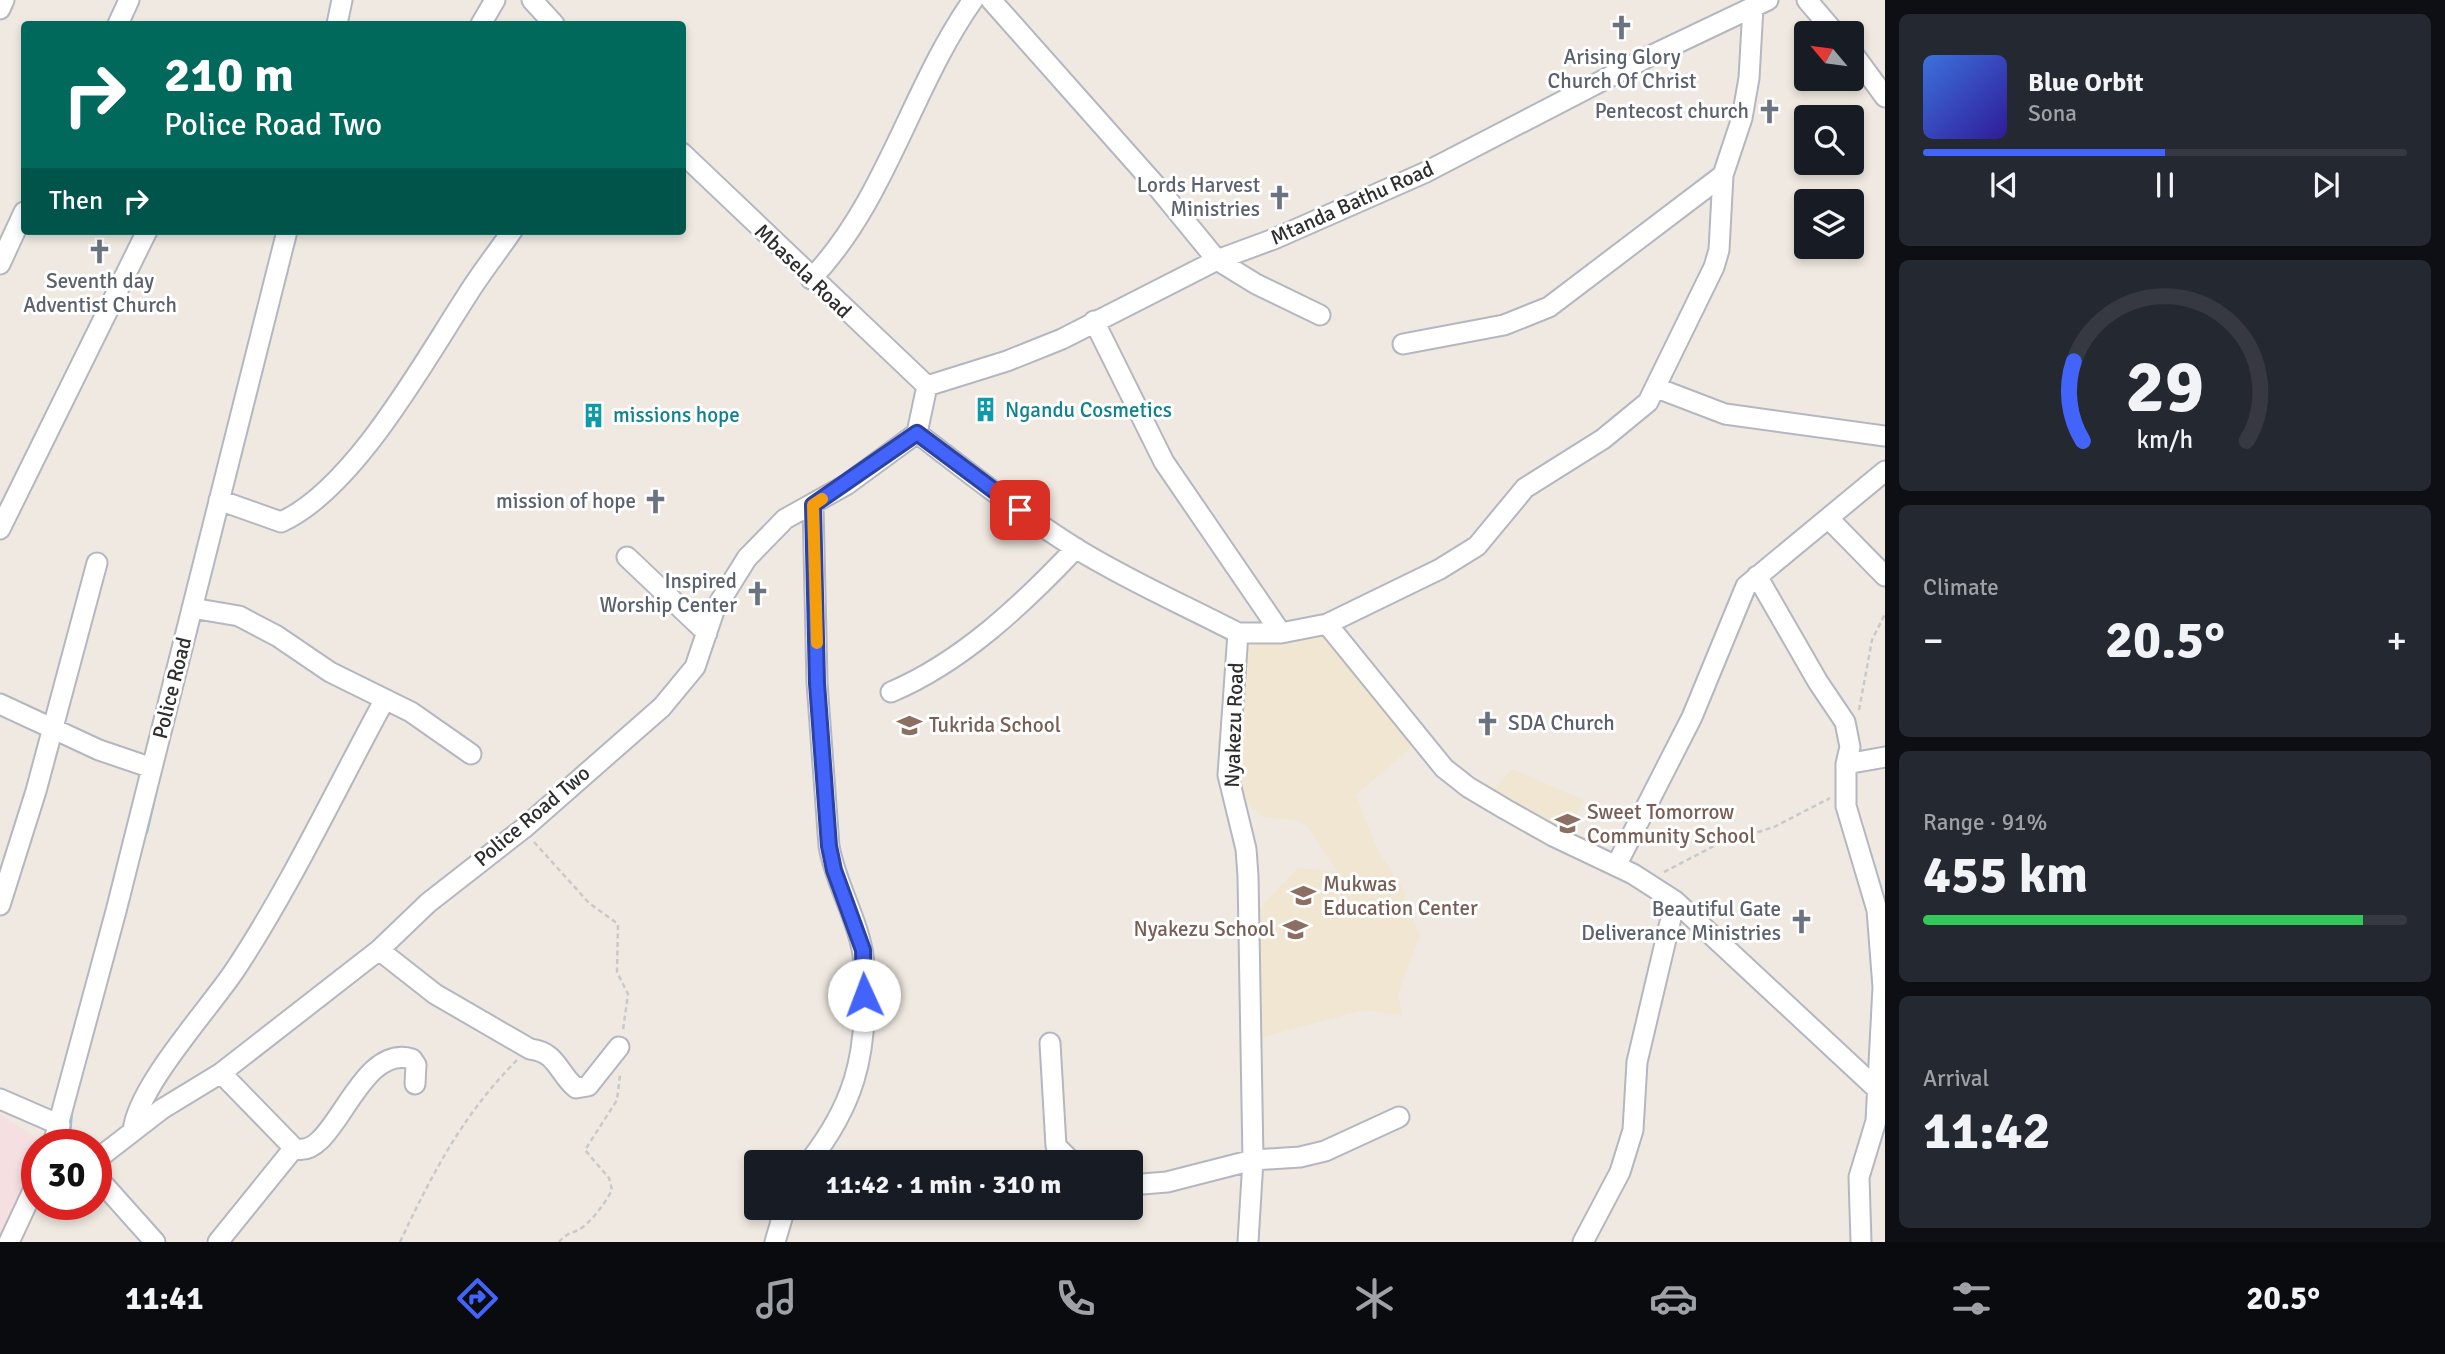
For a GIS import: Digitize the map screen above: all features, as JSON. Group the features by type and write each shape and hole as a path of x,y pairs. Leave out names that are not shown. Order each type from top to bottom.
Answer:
{"street":[{"path":"0,9 4,0"},
{"path":"119,21 129,0"},
{"path":"338,21 342,0"},
{"path":"483,21 495,0"},
{"path":"532,0 551,21"},
{"path":"811,279 835,254 861,212 943,45 972,0"},
{"path":"991,0 1158,188 1217,260 1256,284 1320,315"},
{"path":"1807,0 1825,21"},
{"path":"1238,633 1281,633 1327,624 1467,554 1477,546 1525,488 1603,439 1648,402 1714,267 1719,250 1723,175 1742,118 1760,4"},
{"name":"Mtanda Bathu Road","path":"926,386 1007,361 1062,339 1217,260 1274,239 1424,173 1646,58 1760,4"},
{"path":"1864,68 1885,97"},
{"name":"Mbasela Road","path":"686,157 926,386"},
{"path":"1403,344 1504,325 1549,307 1723,175"},
{"path":"0,264 21,218"},
{"path":"0,529 145,235"},
{"name":"Police Road","path":"59,1129 286,235"},
{"path":"219,500 281,522 305,507 344,472 388,417 509,235"},
{"path":"1094,321 1158,453 1281,633"},
{"path":"917,433 926,386"},
{"path":"1657,388 1725,414 1885,436"},
{"name":"Police Road Two","path":"112,1147 221,1073 379,950 428,903 524,828 662,707 695,667 714,611 747,558 785,519 813,505 917,433"},
{"name":"Nyakezu Road","path":"917,433 1001,497 1076,548 1145,588 1238,633 1228,775 1246,849 1248,876 1253,1160 1248,1242"},
{"path":"1616,866 1692,717 1746,586 1885,471"},
{"path":"813,505 817,683 829,846 834,870 863,950 865,1018 857,1077 830,1135 818,1150"},
{"path":"1829,519 1885,576"},
{"path":"891,692 916,682 991,628 1028,599 1076,548"},
{"path":"627,557 707,633"},
{"path":"0,905 53,731 97,564"},
{"path":"1757,576 1818,682 1845,722 1850,736 1845,790 1850,826 1870,881 1882,941 1881,1057 1876,1088 1881,1123 1859,1177 1861,1242"},
{"path":"192,608 239,616 277,636 330,672 385,699 471,754"},
{"path":"1327,624 1374,684 1452,774 1468,787 1553,836 1647,882 1675,901 1876,1088"},
{"path":"133,1131 134,1119 153,1084 236,969 385,699"},
{"path":"0,704 53,731 152,768"},
{"path":"1846,764 1885,757"},
{"path":"1583,1242 1620,1172 1633,1130 1637,1062 1675,901"},
{"path":"379,950 435,994 530,1049 543,1051 555,1059 566,1080 576,1088 588,1086 619,1047"},
{"path":"1051,1044 1056,1146 1060,1150"},
{"path":"221,1073 294,1148 307,1150 314,1147 367,1076 394,1058 412,1059 415,1065 415,1084"},
{"path":"0,1099 60,1125"},
{"path":"1143,1184 1167,1182 1253,1160 1300,1157 1325,1151 1399,1117"},
{"path":"218,1242 294,1148"},
{"path":"112,1194 155,1242"},
{"path":"9,1242 21,1216"},
{"path":"775,1242 781,1220"}],"path":[{"path":"1850,736 1862,703 1872,640 1885,614"},
{"path":"1647,882 1714,846 1773,827 1845,790"},
{"path":"524,828 543,855 589,903 618,924 617,972 628,994 627,1017 619,1047 617,1100 585,1150 609,1178 612,1190 605,1203 581,1229 567,1233 559,1242"},
{"path":"400,1242 446,1149 488,1090 530,1049"}],"shaded area":[{"path":"1316,629 1335,643 1414,745 1356,795 1377,849 1405,892 1404,901 1420,935 1398,994 1402,1015 1363,1010 1253,1040 1255,913 1298,868 1338,872 1306,825 1297,821 1261,816 1235,791 1242,648"},
{"path":"1512,769 1584,800 1564,838 1489,795"},
{"path":"0,1114 22,1129 21,1199 0,1239"}],"waterway":[{"path":"146,832 155,793"},
{"path":"69,1129 71,1111"}],"slow traffic":[{"path":"817,643 813,505 822,499"}],"place":[{"name":"Arising Glory Church Of Christ","path":"1622,28"},
{"name":"Pentecost church","path":"1769,111"},
{"name":"Lords Harvest Ministries","path":"1280,197"},
{"name":"Seventh day Adventist Church","path":"100,252"},
{"name":"Ngandu Cosmetics","path":"985,410"},
{"name":"missions hope","path":"593,415"},
{"name":"mission of hope","path":"656,501"},
{"name":"Inspired Worship Center","path":"757,593"},
{"name":"SDA Church","path":"1488,723"},
{"name":"Tukrida School","path":"909,725"},
{"name":"Sweet Tomorrow Community School","path":"1567,824"},
{"name":"Mukwas Education Center","path":"1303,896"},
{"name":"Beautiful Gate Deliverance Ministries","path":"1801,921"},
{"name":"Nyakezu School","path":"1295,929"}],"route":[{"path":"864,995 863,950 834,870 829,846 817,683 813,505 881,461 917,433 1020,510"}]}
